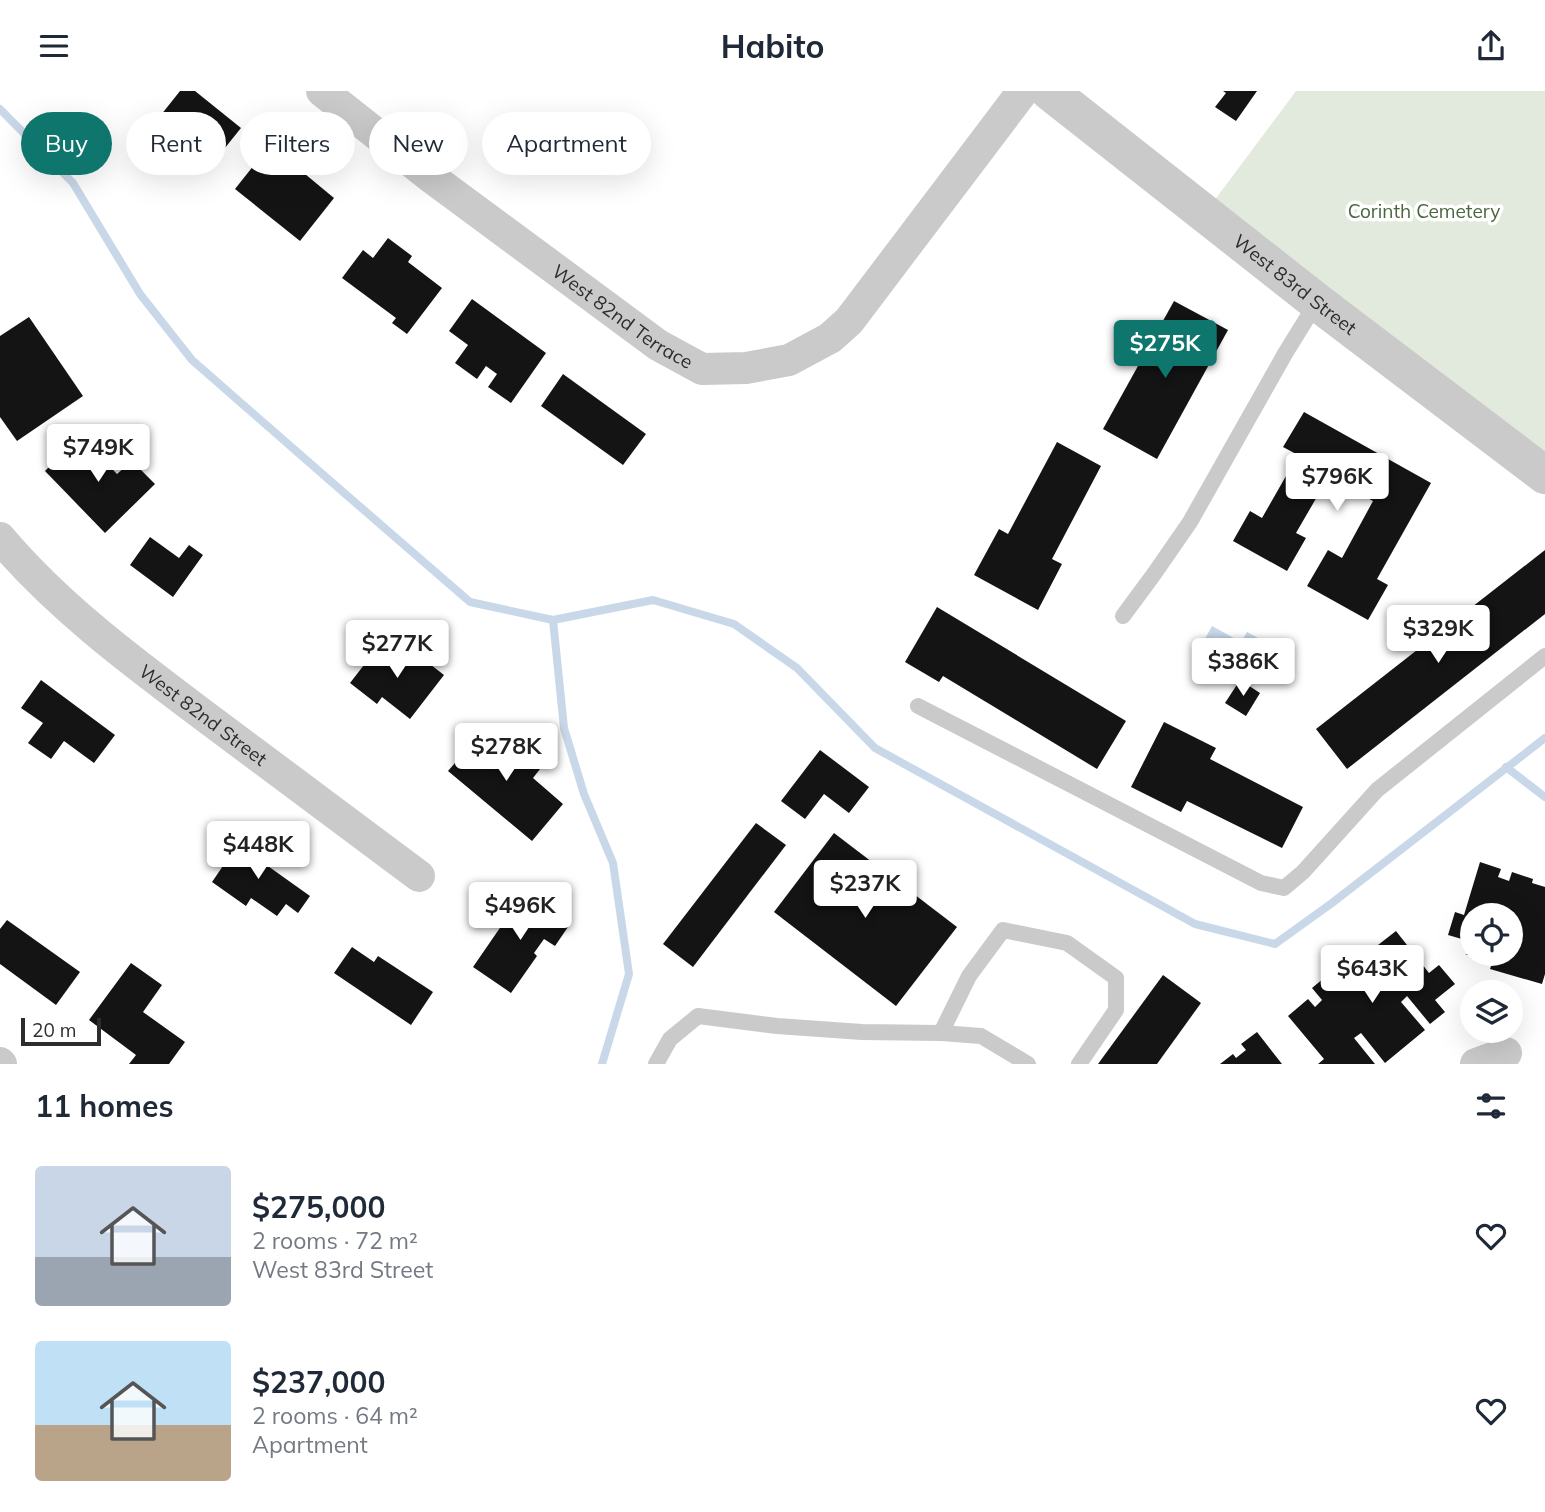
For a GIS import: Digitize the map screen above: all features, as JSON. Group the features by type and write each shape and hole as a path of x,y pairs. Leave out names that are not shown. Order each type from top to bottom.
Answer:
{"street":[{"name":"West 82nd Terrace","path":"322,91 432,178 658,345 702,369 746,368 789,360 831,338 849,321 1023,91"},
{"name":"West 83rd Street","path":"1049,91 1317,302 1545,475"},
{"name":"West 82nd Street","path":"0,538 75,614 140,668 419,876"},
{"path":"1476,1064 1506,1053"}],"lane":[{"path":"1123,616 1190,523 1317,302"},
{"path":"918,706 1261,883 1284,888 1303,872 1377,790 1545,656"},
{"path":"941,1033 969,976 1003,930 1067,943 1116,978 1115,1010 1079,1064"},
{"path":"656,1064 670,1039 698,1016 862,1033 941,1033 981,1037 1028,1064"}],"green space":[{"name":"Corinth Cemetery","path":"1296,91 1545,91 1545,455 1214,201"}],"water":[{"path":"1212,626 1241,642 1247,632 1273,646 1252,678 1221,660 1202,644"}],"building":[{"path":"180,91 195,91 221,112 163,112"},
{"path":"1223,91 1257,91 1236,121 1215,107 1226,93"},
{"path":"226,116 240,129 226,147"},
{"path":"246,175 306,175 334,198 300,241 235,189"},
{"path":"388,238 412,256 408,262 442,288 407,334 392,323 396,318 342,278 363,250 373,258"},
{"path":"472,299 546,353 511,403 488,387 497,374 486,366 477,379 455,363 468,345 449,331"},
{"path":"1174,301 1228,330 1157,459 1103,429"},
{"path":"29,317 83,396 17,441 0,417 0,336"},
{"path":"563,374 646,434 623,465 541,406"},
{"path":"1304,412 1431,483 1377,579 1388,585 1368,620 1307,586 1328,550 1342,558 1373,501 1329,476 1296,533 1306,538 1287,571 1233,541 1250,511 1262,518 1298,455 1283,447"},
{"path":"80,436 117,474 132,461 155,484 105,533 45,471"},
{"path":"1057,442 1101,466 1052,559 1062,564 1038,610 974,575 999,529 1008,534"},
{"path":"150,537 179,558 189,545 203,555 173,597 130,565"},
{"path":"1545,550 1545,614 1347,769 1316,729"},
{"path":"937,607 1126,721 1097,769 943,676 939,682 905,662"},
{"path":"381,643 409,664 417,654 444,675 410,719 382,697 377,704 350,683"},
{"path":"41,680 115,735 94,763 64,741 51,759 28,743 43,723 21,708"},
{"path":"1240,680 1260,693 1246,716 1225,703"},
{"path":"1164,722 1216,748 1210,759 1303,807 1282,848 1187,801 1181,812 1131,787"},
{"path":"488,725 540,769 533,778 563,804 532,841 448,771"},
{"path":"820,750 869,787 849,813 824,794 805,819 781,801"},
{"path":"756,823 786,845 693,967 663,944"},
{"path":"834,833 957,927 896,1006 774,912"},
{"path":"242,838 262,852 258,859 310,896 298,913 286,904 277,916 251,898 246,906 212,882"},
{"path":"1480,862 1501,869 1498,877 1509,881 1512,872 1533,879 1532,883 1545,887 1545,974 1542,984 1490,969 1491,966 1523,966 1523,903 1468,903"},
{"path":"524,893 570,924 555,946 544,939 534,953 537,956 511,993 473,967"},
{"path":"1455,912 1460,914 1460,938 1448,935"},
{"path":"7,920 80,972 56,1005 0,964 0,929"},
{"path":"1396,931 1429,973 1439,965 1455,984 1435,1000 1445,1012 1430,1024 1407,996 1401,1002 1425,1030 1385,1063 1361,1033 1354,1038 1375,1064 1318,1064 1324,1059 1288,1016 1308,999 1315,1007 1322,1000 1312,988 1358,950 1371,964 1385,953 1378,945"},
{"path":"352,947 374,962 378,956 433,992 411,1025 334,973"},
{"path":"131,963 162,985 143,1012 185,1042 169,1064 129,1064 136,1055 89,1020"},
{"path":"1163,975 1201,1003 1157,1064 1098,1064"},
{"path":"1257,1032 1282,1064 1220,1064 1233,1054 1236,1058 1246,1050 1241,1044"}],"waterway":[{"path":"0,109 73,183 140,294 192,360 470,602 553,620 653,600 734,624 797,668 875,748 1195,924 1275,944 1545,738"},
{"path":"553,620 564,728 584,794 613,863 629,974 602,1064"},
{"path":"1506,767 1545,797"}]}
